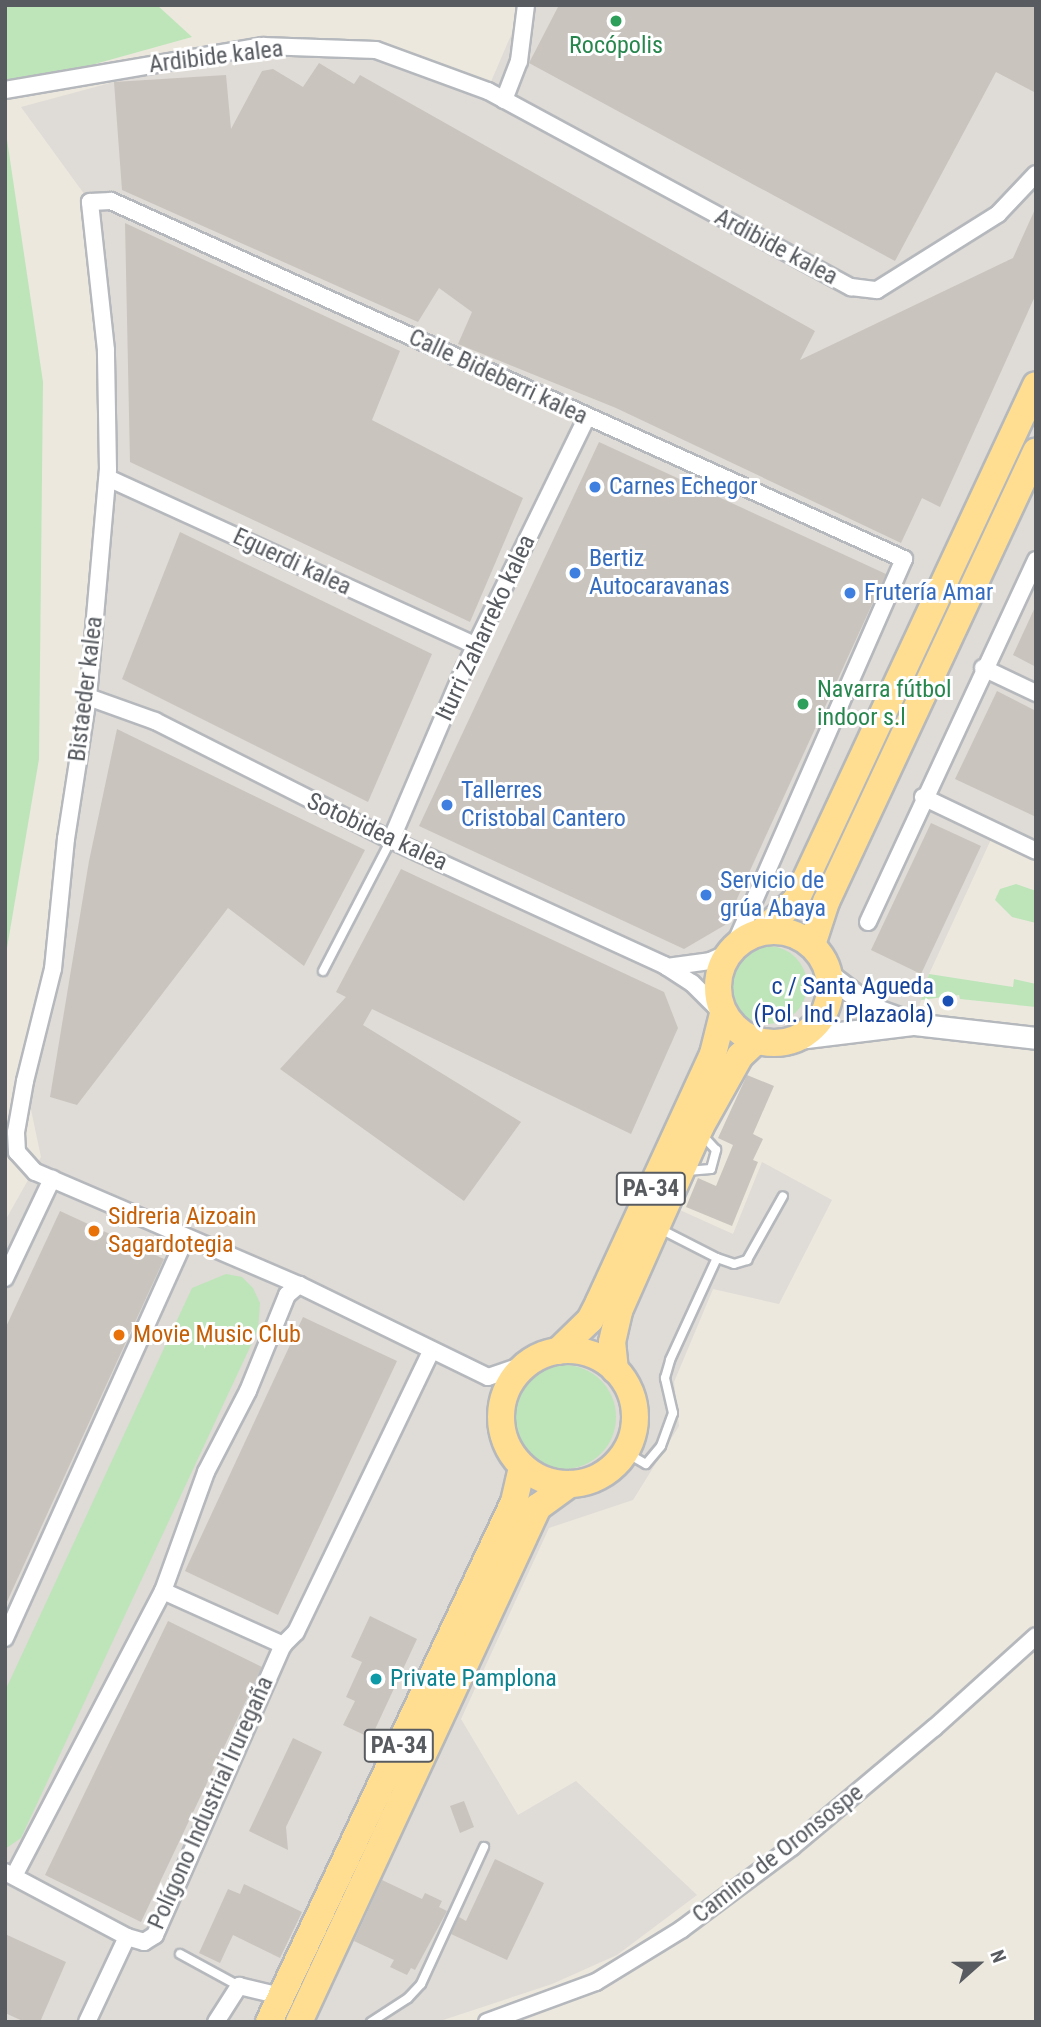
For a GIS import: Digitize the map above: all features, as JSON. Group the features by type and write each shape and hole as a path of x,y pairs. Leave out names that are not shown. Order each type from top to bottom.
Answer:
{"highway":[{"path":"731,951 761,932 796,901 1036,385"},
{"path":"812,945 826,902 1036,452"},
{"path":"723,1014 756,1041 779,1043 798,1038 819,1021 829,1000 830,976 812,945 788,932 761,932"},
{"name":"PA-34","path":"526,1364 558,1351 590,1320 599,1302 713,1054 723,1014 718,986 731,951"},
{"name":"PA-34","path":"299,2022 538,1507 569,1485 594,1479 625,1452 634,1409 615,1370 613,1325 701,1126 740,1056 756,1041"},
{"name":"PA-34","path":"558,1351 589,1353 615,1370"},
{"path":"526,1364 508,1387 501,1415 506,1443 522,1467 544,1480 569,1485"},
{"name":"PA-34","path":"269,2022 514,1502 522,1467"}],"street":[{"path":"504,100 519,61 526,5"},
{"name":"Ardibide kalea","path":"5,90 263,46 376,50 504,100 850,287 877,290 920,266 998,214 1036,174"},
{"name":"Calle Bideberri kalea","path":"90,202 111,201 586,419 904,559 731,951"},
{"name":"Bistaeder kalea","path":"52,1179 28,1169 17,1152 16,1132 53,969 66,839 88,697 108,478 106,350 90,202"},
{"name":"Iturri Zaharreko kalea","path":"391,840 476,646 586,419"},
{"name":"Eguerdi kalea","path":"108,478 476,646"},
{"path":"868,922 923,797 1036,560"},
{"path":"983,668 1036,693"},
{"name":"Sotobidea kalea","path":"88,697 155,722 391,840 667,967 692,983 723,1014"},
{"path":"923,797 1036,851"},
{"path":"667,967 710,961 731,951"},
{"path":"830,976 874,1009 914,1024"},
{"path":"798,1038 914,1024 1029,1035"},
{"path":"5,1278 52,1179 185,1239 299,1285 488,1377 526,1364"},
{"path":"5,1638 185,1239"},
{"name":"Polígono Industrial Iruregaña","path":"299,1285 287,1295 247,1391 206,1472 163,1591 10,1873 127,1937 144,1941 155,1935 282,1645 296,1632 431,1351"},
{"name":"Polígono Industrial Iruregaña","path":"163,1591 282,1645"},
{"name":"Camino de Oronsospe","path":"487,2022 596,1982 682,1929 802,1838 934,1728 1036,1636"},
{"name":"Polígono Industrial Iruregaña","path":"87,2022 127,1937"},
{"path":"216,2022 239,1986 281,1996"}],"lane":[{"path":"323,971 391,840"},
{"path":"656,1227 734,1264 747,1260 783,1196"},
{"path":"625,1452 646,1464 661,1446 673,1413 665,1378 670,1360 717,1258"},
{"path":"371,2022 408,1998 421,1984 484,1847"},
{"path":"180,1954 239,1986"}],"shaded area":[{"path":"524,5 1036,5 1036,854 993,835 929,974 914,1024 740,1044 662,1202 733,1234 762,1162 832,1200 779,1304 713,1289 674,1382 679,1426 633,1500 549,1528 461,1719 518,1815 576,1781 697,1895 617,1955 552,1984 437,2022 5,2022 5,1221 41,1157 25,1081 53,969 108,470 90,202 21,107 218,54 376,50 487,91"}],"green space":[{"path":"5,5 157,5 192,37 5,89"},
{"path":"5,126 43,382 39,759 5,960"},
{"path":"1016,884 1036,891 1036,923 1012,917 995,900 1000,889"},
{"path":"768,946 783,949 796,957 804,970 807,985 804,1000 796,1013 783,1021 768,1024 753,1021 740,1013 732,1000 729,985 732,970 740,957 753,949"},
{"path":"929,974 1013,987 1014,979 1036,984 1036,1007 960,999 959,995 921,1000"},
{"path":"226,1274 242,1277 253,1288 260,1303 258,1330 21,1838 5,1849 5,1691 192,1288"},
{"path":"564,1365 584,1369 601,1380 612,1397 616,1417 612,1437 601,1454 584,1465 564,1469 544,1465 527,1454 516,1437 512,1417 516,1397 527,1380 544,1369"}],"building":[{"path":"559,5 1036,5 1036,93 996,72 895,261 529,63"},
{"path":"319,63 354,84 360,75 815,331 800,360 1013,258 1036,207 1036,294 940,507 922,498 901,543 616,408 458,344 472,312 439,288 418,322 122,190 114,82 226,75 231,129 262,71 273,69 303,87"},
{"path":"125,223 400,351 372,420 523,498 470,622 130,462"},
{"path":"599,442 886,574 725,925 684,949 419,826"},
{"path":"180,532 432,654 368,802 122,679"},
{"path":"1036,605 1036,667 1013,655"},
{"path":"997,691 1036,711 1036,817 955,779"},
{"path":"117,729 365,850 304,966 228,908 77,1105 50,1097 89,861"},
{"path":"931,823 981,846 921,974 871,950"},
{"path":"401,869 664,992 678,1028 631,1134 372,1009 363,1025 521,1122 464,1201 280,1069 346,997 336,992"},
{"path":"747,1075 774,1086 753,1134 763,1139 753,1160 758,1162 732,1226 686,1207 698,1178 716,1186 733,1145 718,1138"},
{"path":"60,1211 164,1259 5,1606 5,1329"},
{"path":"303,1317 397,1361 278,1615 185,1571"},
{"name":"Private Pamplona","path":"370,1616 417,1639 371,1738 343,1725 355,1701 346,1697 362,1662 351,1657"},
{"path":"168,1621 262,1667 141,1922 45,1875"},
{"path":"293,1738 322,1752 286,1827 288,1850 249,1831"},
{"path":"464,1801 474,1827 460,1833 450,1806"},
{"path":"495,1859 544,1883 507,1960 451,1934 459,1917 466,1921"},
{"path":"382,1880 422,1899 425,1893 442,1901 439,1907 447,1911 415,1970 411,1968 407,1975 390,1967 394,1960 354,1941"},
{"path":"244,1884 302,1912 280,1958 233,1935 220,1963 199,1953 228,1889 240,1894"},
{"path":"5,1934 66,1962 40,2022 25,2022 5,2013"}],"place":[{"name":"Rocópolis","path":"616,21"},
{"name":"Carnes Echegor","path":"595,487"},
{"name":"Bertiz Autocaravanas","path":"575,573"},
{"name":"Frutería Amar","path":"850,593"},
{"name":"Navarra fútbol indoor s.l","path":"803,704"},
{"name":"Tallerres Cristobal Cantero","path":"447,805"},
{"name":"Servicio de grúa Abaya","path":"706,895"},
{"name":"c / Santa Agueda (Pol. Ind. Plazaola)","path":"948,1001"},
{"name":"Sidreria Aizoain Sagardotegia","path":"94,1231"},
{"name":"Movie Music Club","path":"119,1335"},
{"name":"Private Pamplona","path":"376,1679"}]}
